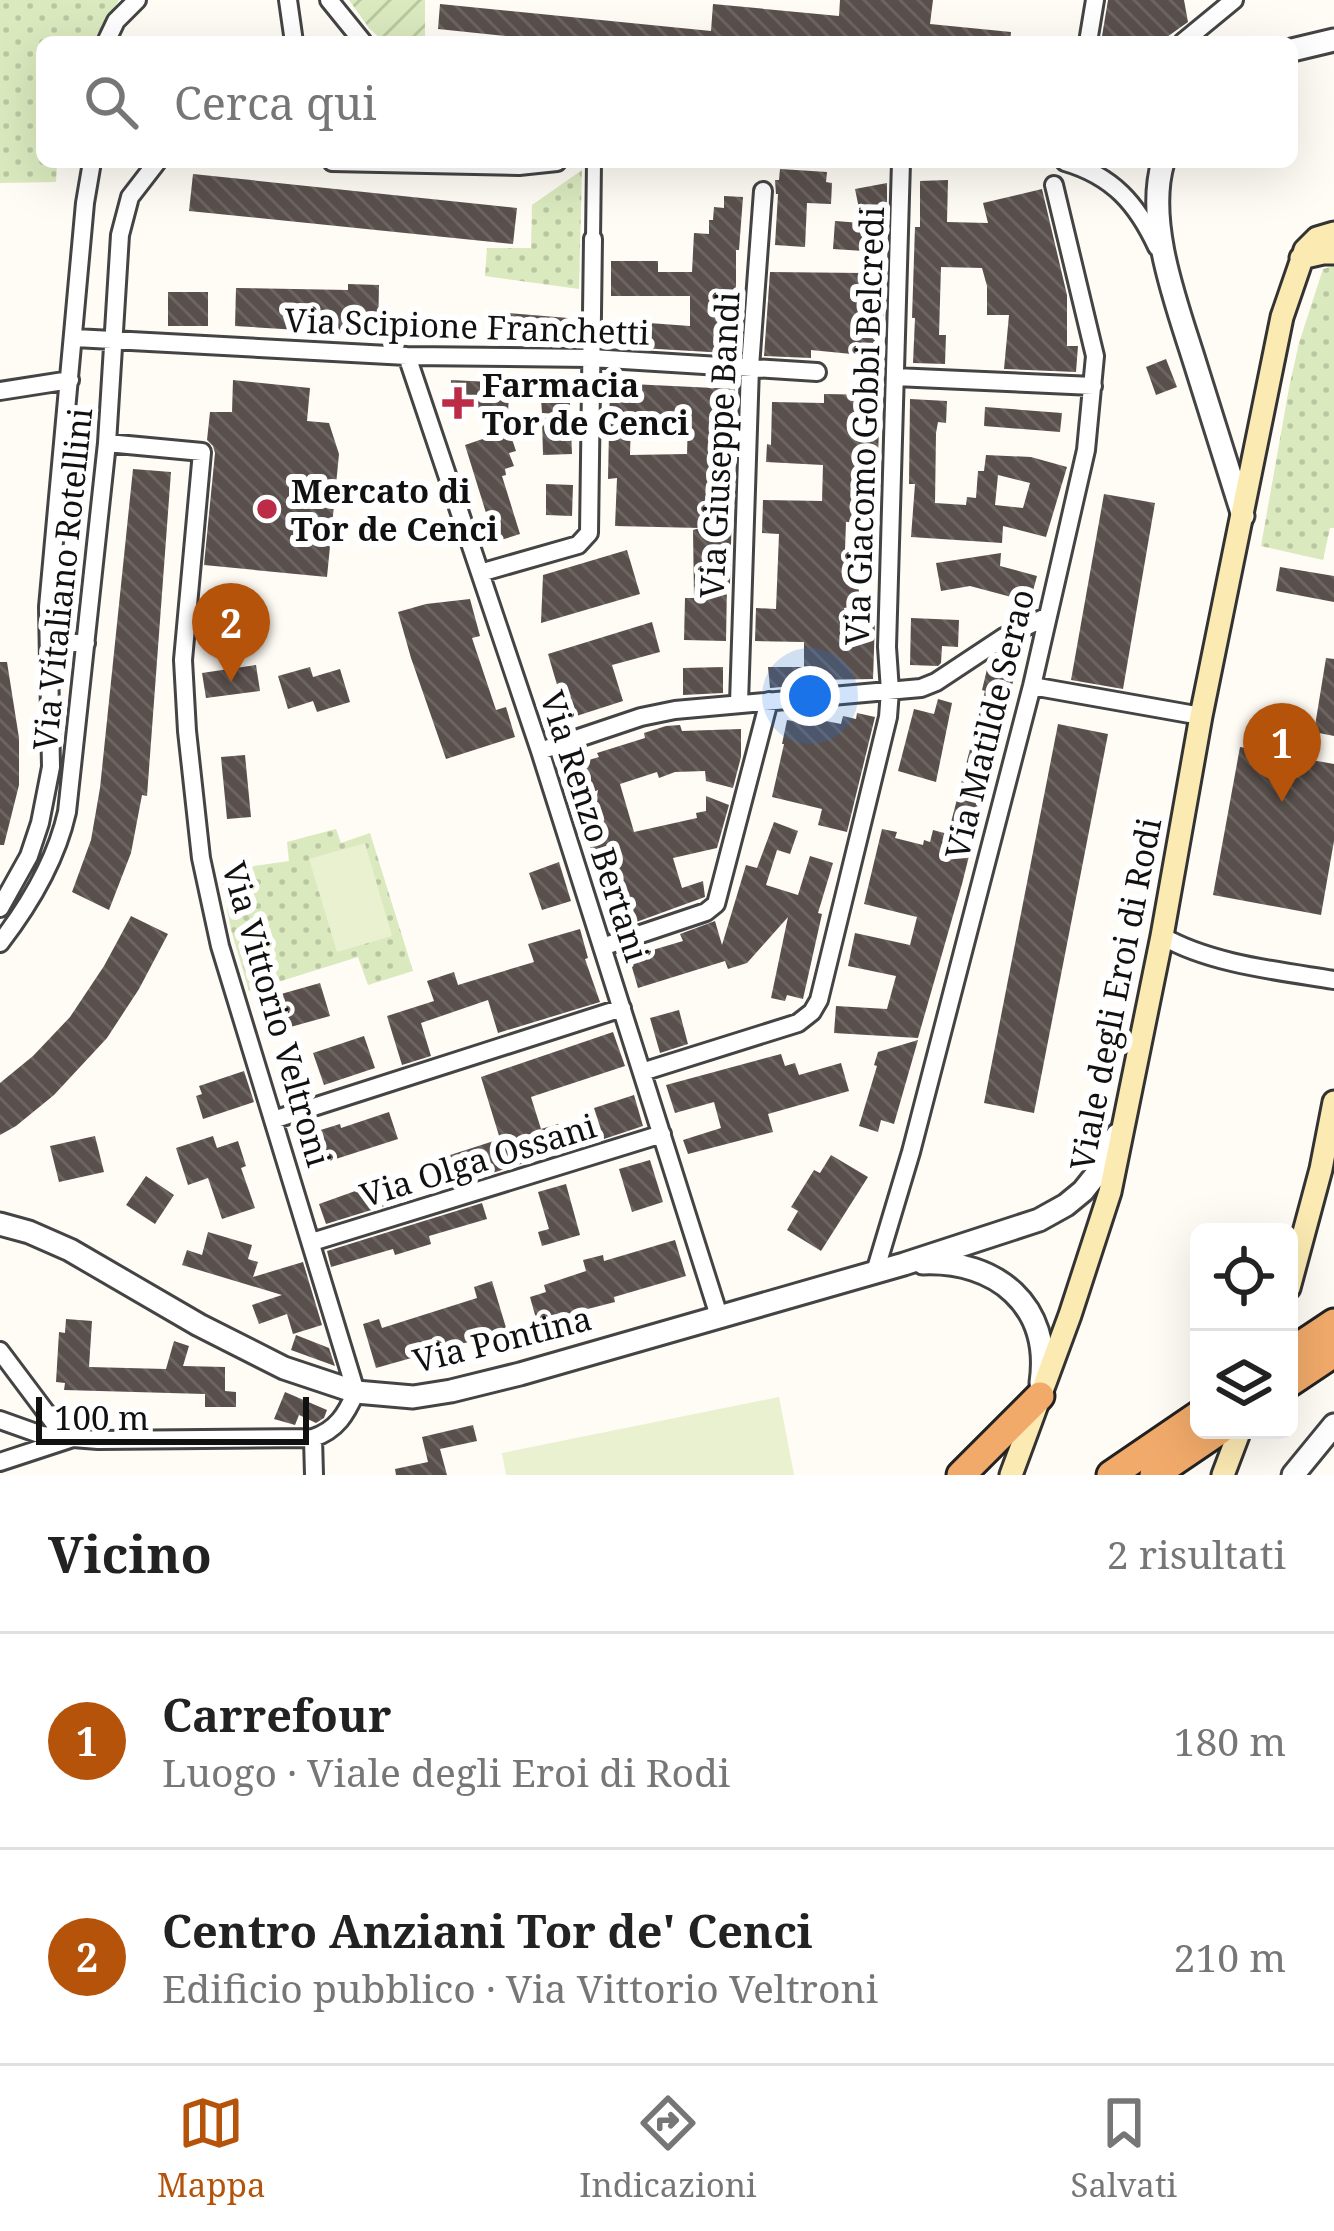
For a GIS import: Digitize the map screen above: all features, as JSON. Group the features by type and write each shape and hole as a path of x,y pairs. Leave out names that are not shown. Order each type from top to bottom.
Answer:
{"highway":[{"path":"962,1475 1040,1396"},
{"path":"1111,1475 1190,1421"},
{"path":"1161,1470 1223,1439"}],"main road":[{"path":"1300,258 1311,243 1334,232"},
{"path":"1300,258 1334,254"},
{"name":"Viale degli Eroi di Rodi","path":"1011,1475 1107,1202 1282,317 1300,258"},
{"path":"1298,1256 1334,1102"},
{"path":"1223,1475 1230,1439"}],"street":[{"path":"109,36 122,12 137,0"},
{"path":"288,0 293,36"},
{"path":"329,0 358,36"},
{"path":"1090,36 1095,0"},
{"path":"1190,36 1234,0"},
{"path":"82,168 85,203"},
{"path":"85,203 91,168"},
{"name":"Via Vitaliano Rotellini","path":"0,944 31,899 63,829 107,443 118,247 126,205 152,168"},
{"path":"480,573 578,545 591,528 594,168"},
{"name":"Via Giacomo Gobbi Belcredi","path":"642,1072 794,1024 816,1007 886,728 890,692 887,646 901,168"},
{"path":"1080,168 1102,177 1133,203 1157,246 1243,516"},
{"path":"1162,168 1160,220 1170,280"},
{"name":"Via Matilde Serao","path":"875,1272 911,1152 1032,686 1084,461 1094,346 1054,185"},
{"name":"Via Giuseppe Bandi","path":"739,703 751,367 763,191"},
{"name":"Via Vitaliano Rotellini","path":"0,908 27,861 50,776 48,607 85,203"},
{"name":"Via Scipione Franchetti","path":"74,338 406,356 591,358 817,372"},
{"name":"Via Renzo Bertani","path":"406,356 540,751 719,1316"},
{"path":"895,377 1093,386"},
{"path":"0,392 70,380"},
{"name":"Via Vittorio Veltroni","path":"107,443 202,452 183,660 201,858 214,924 356,1392"},
{"path":"540,751 658,713 918,689 1048,616"},
{"path":"49,643 86,643"},
{"path":"1032,686 1201,716"},
{"path":"602,947 706,912 716,904 769,701"},
{"path":"1162,936 1186,950 1334,980"},
{"path":"273,1120 622,1007"},
{"name":"Via Pontina","path":"0,1224 70,1250 284,1368 356,1392 397,1397 451,1391 904,1264 1040,1220 1083,1191 1099,1171 1125,1118"},
{"name":"Via Olga Ossani","path":"312,1242 662,1134"},
{"name":"Via Pontina","path":"904,1264 975,1268 1015,1294 1040,1344 1040,1396"},
{"path":"0,1352 46,1414 73,1438"},
{"path":"0,1420 50,1437 98,1440 314,1438 338,1423 356,1392"},
{"path":"1294,1474 1334,1425"},
{"path":"0,1462 73,1438"},
{"path":"314,1438 314,1475"},
{"path":"1232,1439 1242,1475"}],"green space":[{"path":"0,0 119,0 96,36 36,36 36,168 57,168 56,182 0,183"},
{"path":"349,0 425,0 425,36 378,36"},
{"path":"582,170 579,289 485,276 487,248 531,248 532,205"},
{"path":"1334,266 1334,528 1330,528 1323,560 1261,546 1299,343 1323,269"},
{"path":"336,829 341,843 370,833 413,971 368,985 358,957 249,991 220,871 289,861 287,842"},
{"path":"365,843 392,936 337,952 309,859"},
{"path":"779,1397 794,1475 506,1475 502,1453"}],"building":[{"path":"840,0 933,0 930,24 1011,32 1011,36 506,36 438,29 440,4 711,31 713,4 839,16"},
{"path":"1108,0 1184,0 1188,22 1168,36 1102,36"},
{"path":"780,169 827,172 826,182 832,183 831,204 807,203 805,247 775,245 775,180 779,180"},
{"path":"193,174 517,208 513,244 189,211"},
{"path":"948,180 947,222 988,223 983,203 1042,189 1067,295 1067,346 1078,346 1076,372 1004,369 1009,315 987,315 982,268 941,267 939,335 946,335 945,364 913,363 920,181"},
{"path":"887,183 877,268 885,268 882,357 811,350 811,358 764,356 770,272 863,273 864,251 833,249 835,221 862,223 855,189"},
{"path":"724,196 743,197 736,250 739,336 728,336 727,353 640,348 640,330 648,330 649,323 690,326 690,296 611,296 611,261 658,261 658,272 692,272 694,233 709,234 714,207 724,208"},
{"path":"348,284 379,285 378,335 235,326 236,288 348,290"},
{"path":"168,292 208,292 208,326 168,326"},
{"path":"508,313 568,318 567,345 506,342"},
{"path":"1166,359 1177,387 1156,395 1146,367"},
{"name":"Mercato di Tor de Cenci","path":"233,380 310,388 307,421 329,423 339,454 327,577 204,565 215,453 207,440 210,412 232,412"},
{"path":"451,380 510,383 508,411 450,409"},
{"path":"569,383 572,454 543,455 542,419 558,414 542,413 540,385"},
{"path":"610,383 735,389 726,641 684,640 685,598 694,598 693,530 700,528 615,526 617,478 608,479","holes":["631,413 688,419 687,454 630,455"]},
{"path":"824,394 880,395 876,523 846,522 845,550 867,551 867,572 859,572 859,605 844,608 845,615 868,616 868,622 875,622 873,679 807,680 807,685 770,688 768,667 804,667 804,642 755,641 756,608 776,609 779,534 762,533 763,500 822,501 823,465 766,462 772,402 824,403"},
{"path":"910,399 947,401 946,423 938,422 936,433 935,503 966,505 967,497 976,498 978,471 984,471 986,455 1031,457 1067,467 1046,537 1003,526 1002,543 911,537 915,484 909,484","holes":["998,475 1030,483 1023,508 995,505"]},
{"path":"985,407 1062,413 1060,432 984,426"},
{"path":"509,430 516,451 509,453 514,466 502,476 520,534 495,542 465,445"},
{"path":"133,469 171,472 147,796 142,795 131,853 109,910 72,892 91,840 100,788"},
{"path":"546,484 573,485 572,516 546,515"},
{"path":"1104,494 1155,503 1123,689 1071,680"},
{"path":"627,550 640,594 541,623 543,575"},
{"path":"1001,553 1000,566 1037,576 1030,602 970,586 941,591 936,563"},
{"path":"1280,567 1334,576 1334,602 1276,591"},
{"path":"470,599 480,636 472,638 496,710 506,707 515,737 446,759 398,612"},
{"path":"911,618 959,620 958,647 942,646 938,666 910,665"},
{"path":"652,622 660,652 612,665 623,701 567,719 548,654"},
{"path":"1326,658 1334,659 1334,736 1314,732"},
{"path":"0,662 7,662 19,738 19,785 4,845 0,845"},
{"path":"256,665 260,691 206,698 202,673"},
{"path":"988,665 1016,671 918,1038 834,1033 836,1006 887,1009 896,976 848,966 855,933 910,945 917,917 864,904 882,829 897,832 895,838 923,845 924,840 930,842 933,830 948,834"},
{"path":"310,667 313,677 340,669 350,702 317,712 313,701 288,709 278,676"},
{"path":"723,667 723,693 683,695 683,668"},
{"path":"938,699 952,703 936,782 898,771 914,709 934,714"},
{"path":"857,713 875,717 847,832 818,825 822,809 772,797 787,720 805,723 806,717 841,724 843,716 856,719"},
{"path":"1058,724 1108,734 1034,1113 984,1103"},
{"path":"680,725 682,731 741,729 741,757 733,788 706,781 705,771 659,778 657,772 620,784 634,832 697,818 696,813 706,811 706,796 729,805 717,848 673,858 682,888 703,881 705,897 617,929 601,868 588,843 598,790 575,798 565,767 645,738 644,733"},
{"path":"1240,747 1334,764 1334,841 1321,915 1213,895"},
{"path":"245,755 251,817 227,819 221,757"},
{"path":"774,822 798,831 790,854 777,850 766,885 798,895 810,856 833,863 818,913 822,914 803,999 771,998 788,917 747,963 728,969 725,961 638,988 629,957 683,941 680,934 715,921 722,945 746,865 757,868"},
{"path":"559,862 571,901 542,910 529,873"},
{"path":"131,916 168,934 139,989 107,1038 54,1095 0,1135 0,1083 70,1017"},
{"path":"580,929 600,1002 498,1033 488,1000 421,1023 431,1056 402,1065 387,1016 434,1001 427,981 454,972 458,985 534,962 528,944"},
{"path":"320,983 330,1016 276,1031 267,998"},
{"path":"679,1010 688,1044 660,1053 650,1018"},
{"path":"613,1032 625,1066 531,1097 541,1129 558,1124 567,1150 453,1185 444,1157 500,1139 481,1077"},
{"path":"364,1036 375,1068 324,1085 313,1053"},
{"path":"918,1040 894,1124 881,1120 878,1132 859,1126 878,1052"},
{"path":"781,1054 785,1066 795,1063 799,1075 841,1063 849,1091 768,1114 773,1132 688,1154 683,1140 721,1128 714,1102 675,1113 666,1085"},
{"path":"244,1071 254,1102 203,1119 196,1096 202,1094 199,1086"},
{"path":"634,1095 643,1126 604,1139 594,1108"},
{"path":"389,1112 398,1139 311,1167 301,1136"},
{"path":"95,1136 104,1172 59,1182 50,1146"},
{"path":"213,1136 217,1148 238,1141 246,1166 241,1168 255,1208 222,1219 208,1178 188,1185 176,1148"},
{"path":"831,1155 868,1177 821,1251 787,1230 798,1211 791,1207 814,1170 820,1173"},
{"path":"650,1160 663,1202 632,1212 619,1169"},
{"path":"146,1176 174,1195 155,1224 126,1205"},
{"path":"386,1180 394,1203 326,1224 319,1204"},
{"path":"566,1184 580,1235 542,1246 538,1232 549,1229 538,1192"},
{"path":"482,1203 487,1219 429,1236 431,1244 395,1255 393,1249 331,1267 327,1251"},
{"path":"208,1232 252,1245 248,1259 258,1262 253,1277 303,1262 322,1325 293,1334 287,1314 259,1324 252,1305 282,1295 182,1265 187,1250 202,1255"},
{"path":"675,1240 686,1276 614,1297 615,1302 537,1322 530,1297 546,1292 544,1285 586,1271 583,1260 603,1255 604,1261"},
{"path":"492,1281 507,1331 376,1368 363,1324 379,1319 382,1328 477,1298 474,1287"},
{"path":"66,1319 92,1321 89,1367 166,1369 174,1341 189,1346 183,1366 225,1367 225,1391 236,1392 236,1407 205,1407 205,1394 64,1390 65,1383 56,1382 59,1332 65,1333"},
{"path":"296,1335 329,1348 335,1366 291,1350"},
{"path":"285,1392 327,1410 324,1418 316,1423 299,1415 295,1425 274,1419"},
{"path":"473,1425 477,1441 440,1449 447,1475 396,1475 395,1469 428,1462 422,1437"}],"place":[{"name":"Farmacia Tor de Cenci","path":"458,403"},
{"name":"Mercato di Tor de Cenci","path":"267,509"},
{"name":"Centro Anziani Tor de' Cenci","path":"231,682"},
{"name":"Carrefour","path":"1282,802"}]}
